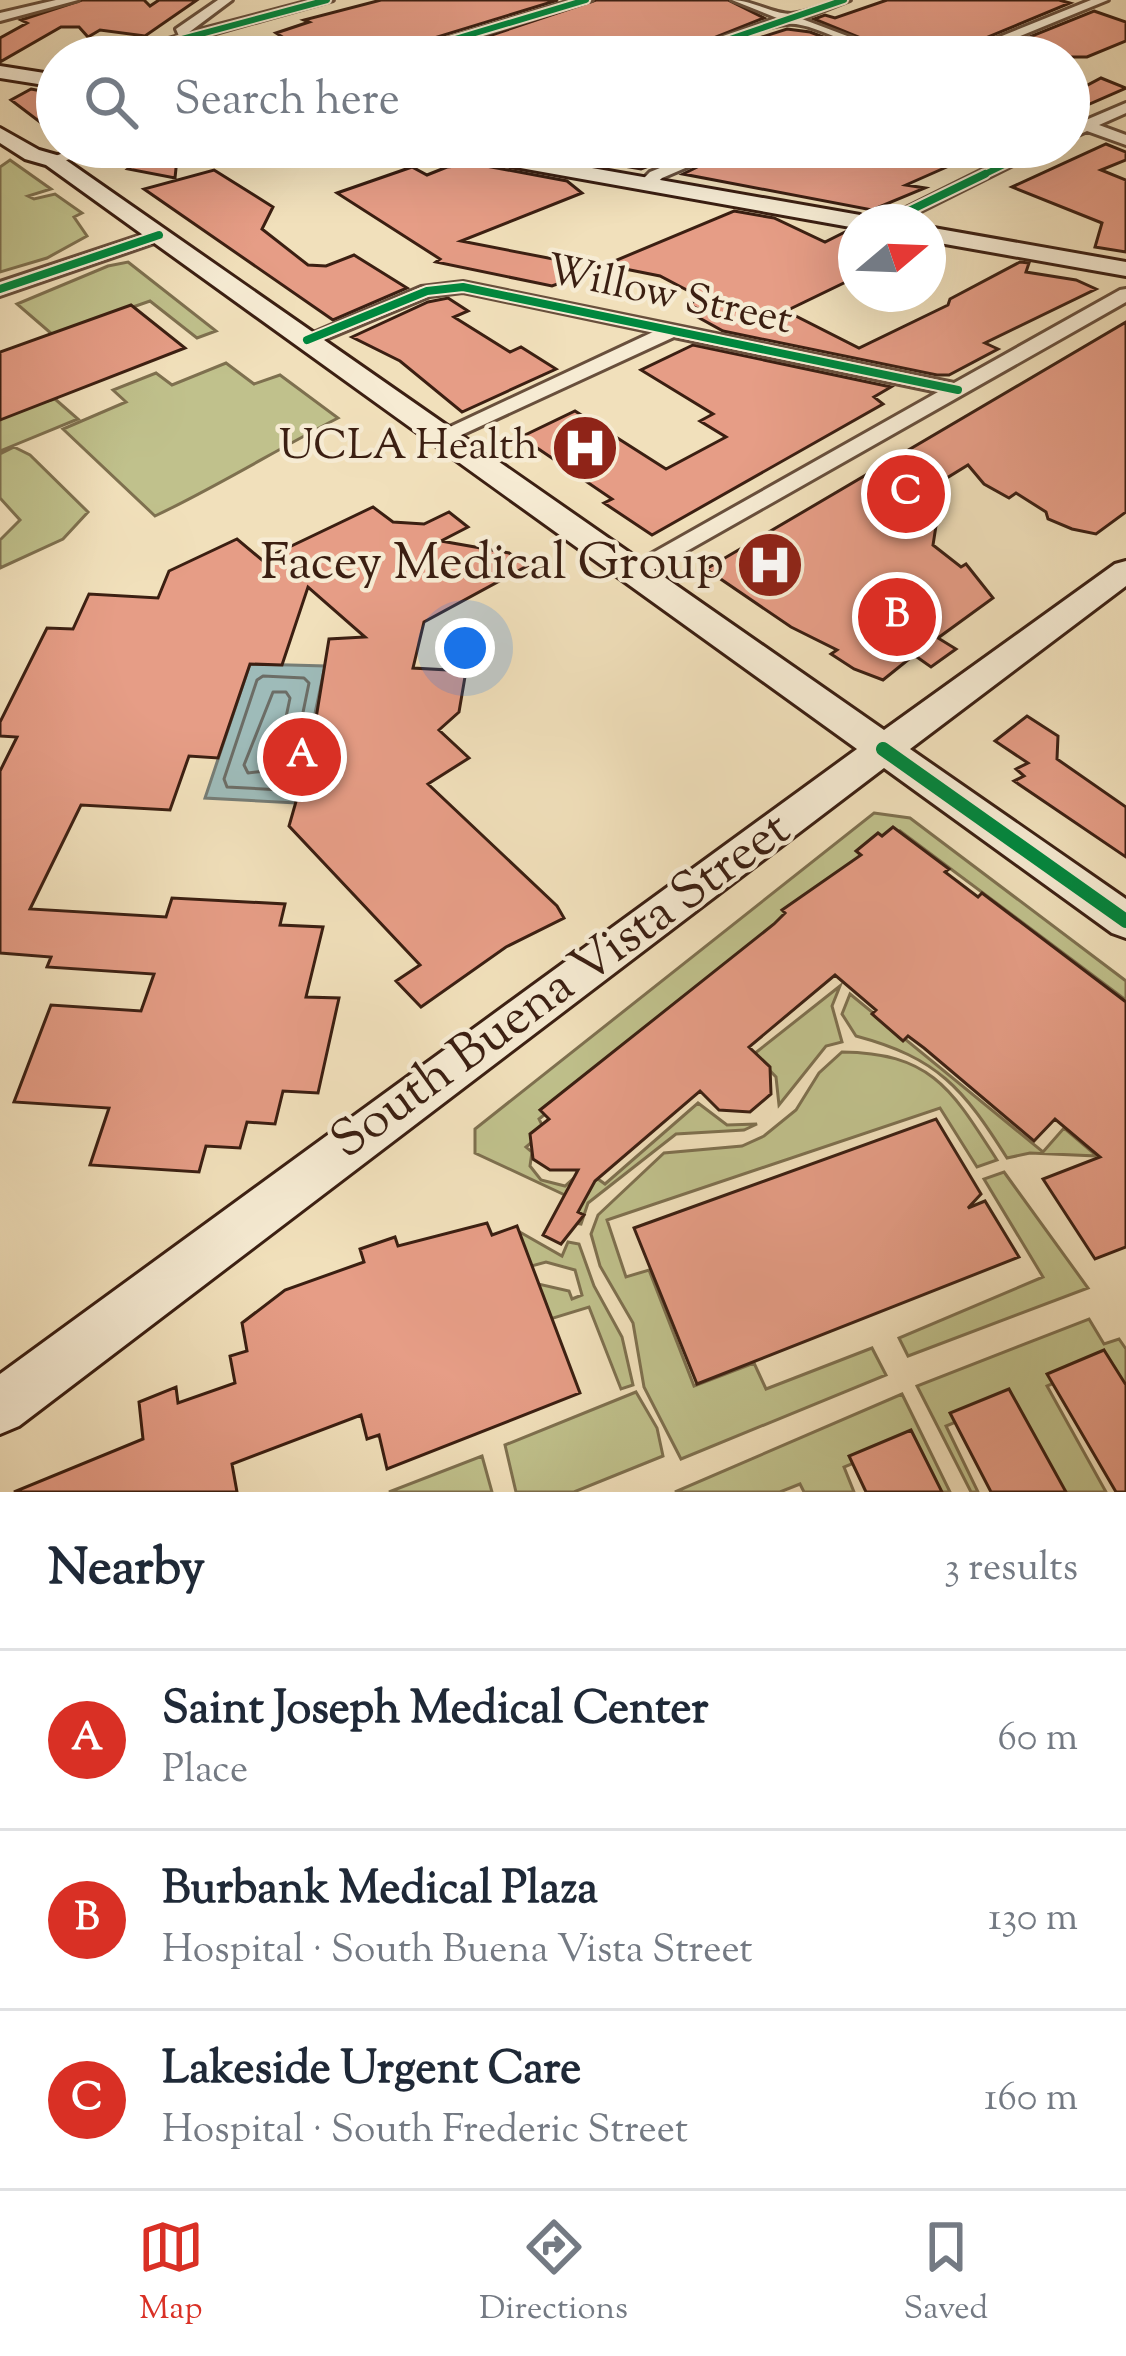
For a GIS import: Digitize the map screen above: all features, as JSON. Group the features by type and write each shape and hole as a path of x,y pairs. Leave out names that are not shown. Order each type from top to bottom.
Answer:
{"main road":[{"path":"0,76 36,77"},
{"path":"4,120 36,156"},
{"path":"64,168 1126,921"},
{"path":"556,168 838,218"},
{"path":"946,237 1126,269"},
{"name":"South Buena Vista Street","path":"0,1407 1126,571"}],"street":[{"path":"0,17 72,0"},
{"path":"176,36 226,0"},
{"path":"190,36 327,0"},
{"path":"465,36 586,0"},
{"path":"738,0 837,36"},
{"path":"739,36 844,0"},
{"path":"1010,36 1102,0"},
{"path":"1090,124 1126,107"},
{"path":"1090,126 1126,140"},
{"path":"646,184 674,168"},
{"path":"923,204 998,168"},
{"path":"0,289 159,235"},
{"name":"Willow Street","path":"307,340 438,288 464,287 958,390"},
{"path":"634,573 1126,294"},
{"path":"444,437 671,331"}],"green space":[{"path":"10,160 51,189 28,196 55,194 82,213 74,217 87,236 47,258 0,272 0,167"},
{"path":"128,262 216,331 197,338 150,301 53,335 17,304 108,266"},
{"path":"226,363 254,384 280,375 338,418 155,516 63,429 126,402 113,390 156,373 172,385"},
{"path":"55,399 78,419 0,451 0,414"},
{"path":"14,447 30,455 88,512 63,539 0,568 0,540 20,520 0,498 0,454"},
{"path":"874,813 910,818 1126,981 1126,1000 900,831 539,1119 545,1131 526,1147 532,1152 530,1166 541,1180 565,1186 584,1169 605,1184 698,1103 727,1125 757,1124 744,1130 676,1134 588,1203 581,1224 575,1223 580,1206 569,1197 475,1153 475,1129"},
{"path":"840,986 832,1006 842,1042 826,1046 779,1105 776,1077 754,1054"},
{"path":"850,994 1043,1152 1064,1128 1097,1156 1030,1153 1007,1158 946,1079 908,1054 856,1036 842,1014"},
{"path":"842,1052 898,1059 919,1068 952,1095 997,1160 977,1167 940,1108 607,1220 626,1277 649,1270 694,1386 754,1363 766,1389 872,1348 886,1375 681,1459 644,1387 633,1323 600,1266 591,1234 598,1215 664,1153 742,1146 764,1136 796,1110 819,1073"},
{"path":"1004,1172 1088,1288 908,1356 899,1338 1043,1277 984,1179"},
{"path":"518,1231 562,1256 568,1242 579,1244 594,1286 622,1337 633,1385 621,1389 589,1307 547,1320 534,1283 569,1291 572,1299 582,1295 575,1270 546,1262 528,1267"},
{"path":"1089,1319 1104,1344 1119,1339 1126,1349 1126,1394 1106,1361 1047,1386 1106,1492 1056,1492 1006,1401 946,1426 978,1492 971,1492 917,1386"},
{"path":"636,1392 657,1428 663,1456 574,1492 516,1492 505,1445"},
{"path":"902,1394 950,1492 932,1492 907,1441 844,1467 854,1492 804,1492 800,1484 780,1492 675,1492"},
{"path":"482,1456 492,1492 389,1492"}],"water":[{"path":"250,664 325,666 296,803 205,798"}],"building":[{"path":"82,0 144,0 150,6 159,0 197,0 145,36 100,30 87,36 79,27 61,27 36,36 36,41 0,62 0,38 27,23 21,20"},
{"path":"381,0 558,0 441,36 276,33 309,22 304,20"},
{"path":"596,0 728,0 764,18 719,36 489,36"},
{"path":"887,0 1070,3 991,36 856,36 814,19 835,18"},
{"path":"1094,11 1126,22 1126,41 1090,56 1090,36 1032,36"},
{"path":"787,29 821,36 765,36"},
{"path":"1101,78 1126,88 1090,104 1090,84"},
{"path":"36,90 36,119 11,100"},
{"path":"1106,144 1126,152 1126,160 1101,170 1126,180 1126,252 1095,247 1102,223 1012,187 1054,168 1090,168 1090,151"},
{"path":"129,168 176,168 175,178"},
{"path":"409,168 427,175 444,168 497,168 567,181 582,193 461,241 579,264 566,281 552,286 436,262 440,259 337,193"},
{"path":"695,168 944,168 906,185 925,188 886,204 840,204 683,174"},
{"path":"214,170 273,207 262,229 308,265 326,266 354,255 407,288 333,320 144,189"},
{"path":"734,211 774,218 825,242 838,236 838,286 786,311 859,348 934,312 946,312 950,299 1020,262 1029,263 1026,272 1076,280 1096,289 985,343 998,349 949,375 937,375 723,331 694,315 698,309 688,304 702,298 660,276 605,265"},
{"path":"448,298 468,311 454,317 510,352 521,347 556,369 462,412 400,361 352,337 428,302"},
{"path":"131,305 185,348 0,420 0,352"},
{"path":"1126,322 1126,512 1096,534 1072,529 1048,519 1046,512 1016,493 1009,498 984,484 968,465 929,489 938,513 933,545 961,567 966,564 993,598 938,638 956,649 931,667 914,655 883,680 854,669 831,654 837,650 791,627 706,569"},
{"path":"693,345 891,387 874,397 883,404 652,535 604,503 612,499 521,437 575,411 666,469 726,437 700,421 713,414 641,370"},
{"path":"373,507 393,522 424,524 449,512 468,527 441,541 509,553 527,566 424,622 413,668 466,671 459,712 439,730 469,758 428,784 557,906 564,918 506,947 421,1007 396,981 420,965 289,826 311,749 329,639 365,637 308,587 282,665 250,664 218,758 189,756 170,810 81,805 30,909 166,917 172,898 285,904 280,925 323,927 306,997 339,998 318,1093 283,1091 275,1124 247,1122 240,1148 206,1146 199,1172 90,1165 109,1108 14,1102 51,1005 141,1011 154,974 47,967 51,957 0,953 0,771 17,737 0,736 0,722 47,628 73,629 89,594 158,598 169,571 237,539 262,560"},
{"path":"1027,716 1058,736 1057,759 1126,807 1126,857 1014,781 1024,776 1016,769 1028,763 995,741"},
{"path":"893,827 978,897 982,893 1126,1002 1126,1247 1095,1259 1043,1179 1100,1157 1055,1119 1034,1141 924,1048 908,1036 903,1041 835,975 749,1047 770,1067 771,1094 750,1112 719,1110 700,1091 595,1181 578,1212 584,1215 561,1244 543,1235 578,1170 550,1170 533,1159 530,1134 549,1119 540,1110 774,924 785,913 782,910 861,855 856,851 878,833 882,836"},
{"path":"936,1119 981,1194 968,1208 985,1201 1019,1257 697,1384 634,1228"},
{"path":"487,1223 492,1235 517,1226 580,1393 387,1469 379,1435 367,1439 361,1415 232,1464 237,1492 14,1492 143,1439 139,1402 176,1387 178,1403 235,1383 230,1356 247,1351 242,1323 285,1290 364,1262 360,1249 395,1237 398,1246"},
{"path":"1104,1350 1126,1385 1126,1492 1116,1492 1047,1374"},
{"path":"1009,1389 1066,1492 991,1492 950,1413"},
{"path":"911,1430 942,1492 866,1492 849,1456"}],"cycle path":[{"path":"193,36 327,0"},
{"path":"465,36 586,0"},
{"path":"739,36 844,0"},
{"path":"923,204 998,168"},
{"path":"0,289 159,235"},
{"path":"307,340 427,291 463,287 958,390"},
{"path":"883,749 1126,921"}],"place":[{"name":"UCLA Health","path":"585,448"},
{"name":"Lakeside Urgent Care","path":"906,494"},
{"name":"Facey Medical Group","path":"770,565"},
{"name":"Burbank Medical Plaza","path":"897,617"},
{"name":"Saint Joseph Medical Center","path":"302,757"}]}
